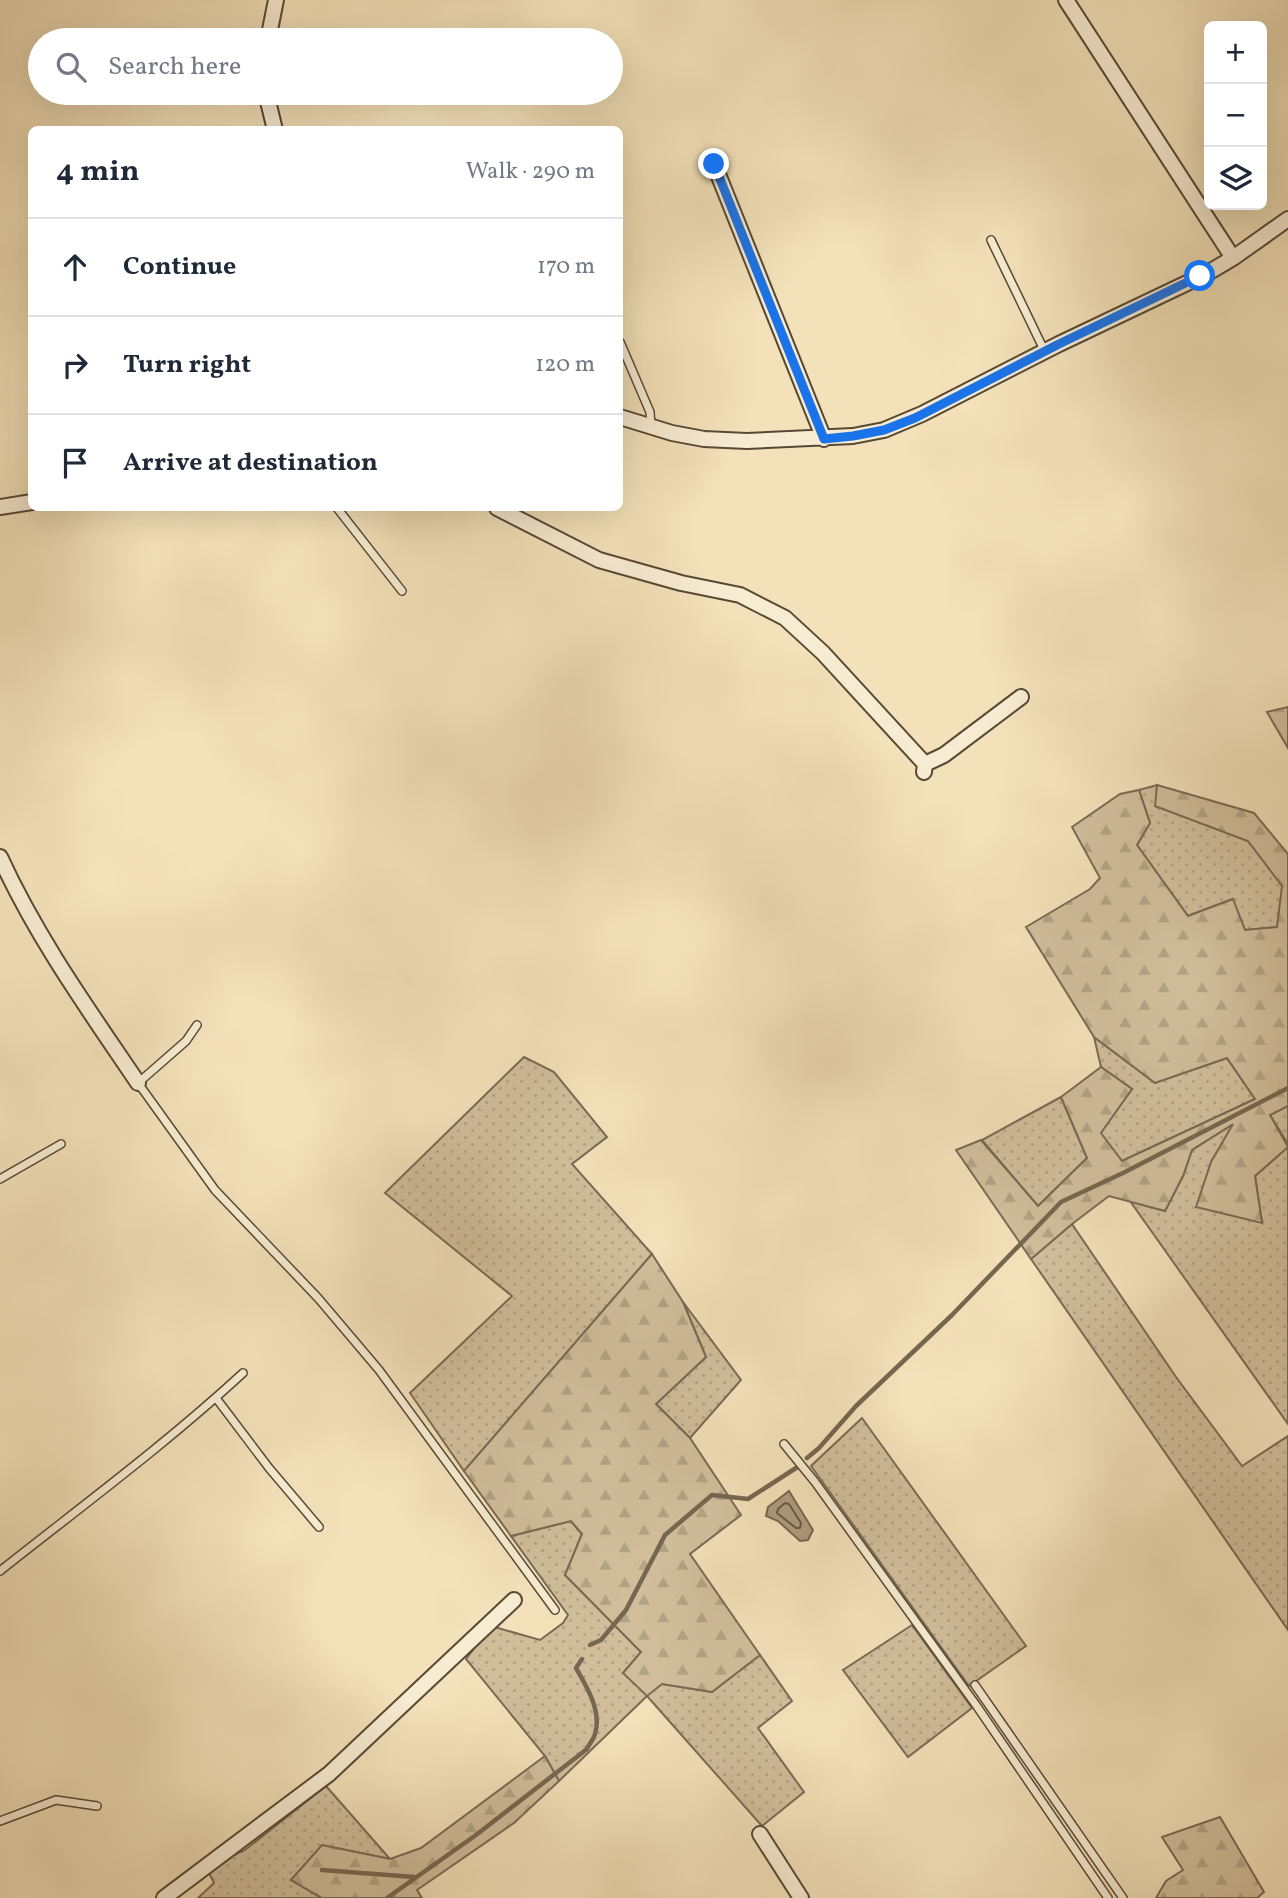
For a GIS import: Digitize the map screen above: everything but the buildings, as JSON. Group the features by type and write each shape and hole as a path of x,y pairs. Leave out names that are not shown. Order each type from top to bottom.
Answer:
{"street":[{"path":"270,28 276,0"},
{"path":"1066,0 1233,258"},
{"path":"269,105 274,126"},
{"path":"714,164 824,439"},
{"path":"623,418 704,439 747,441 824,439 884,430 915,418 1233,258 1288,219"},
{"path":"0,507 28,503"},
{"path":"503,511 599,560 672,581 740,596 785,618 802,632 924,768 1021,697"},
{"path":"0,857 22,904 54,960 138,1083"},
{"path":"164,1898 329,1774 514,1600"},
{"path":"760,1834 801,1898"}],"lane":[{"path":"991,240 1045,352"},
{"path":"623,349 650,412 651,427"},
{"path":"339,511 402,591"},
{"path":"197,1025 186,1041 138,1083 215,1190 318,1298 379,1370 555,1610"},
{"path":"0,1179 61,1143"},
{"path":"0,1571 125,1475 243,1373"},
{"path":"216,1398 269,1468 319,1527"},
{"path":"784,1444 815,1482 952,1671 1108,1898"},
{"path":"975,1685 1123,1898"},
{"path":"0,1821 56,1800 97,1806"}],"green space":[{"path":"1288,707 1288,748 1267,712"},
{"path":"1157,785 1156,806 1248,841 1283,886 1277,927 1245,930 1232,899 1188,916 1137,845 1150,823 1139,790"},
{"path":"1157,785 1254,813 1288,854 1288,1106 1270,1115 1288,1147 1255,1176 1262,1223 1196,1207 1211,1162 1233,1124 1192,1150 1183,1176 1165,1211 1109,1196 1031,1259 956,1150 981,1140 1038,1206 1087,1158 1061,1097 1101,1067 1132,1089 1101,1133 1122,1161 1255,1099 1227,1058 1155,1083 1094,1037 1026,927 1090,889 1100,878 1072,827 1120,794 1139,790 1150,823 1137,845 1188,916 1233,899 1245,930 1277,927 1282,886 1248,841 1155,806"},
{"path":"1094,1037 1155,1083 1227,1058 1255,1099 1122,1161 1100,1133 1132,1089 1101,1067"},
{"path":"524,1057 554,1072 607,1137 572,1164 652,1254 464,1471 410,1393 512,1296 385,1193"},
{"path":"1061,1097 1087,1158 1038,1206 982,1140"},
{"path":"1288,1106 1288,1144 1270,1115"},
{"path":"1235,1123 1211,1162 1262,1222 1255,1176 1288,1147 1288,1424 1130,1201 1165,1211 1183,1176 1192,1150"},
{"path":"1072,1224 1176,1377 1242,1466 1288,1436 1288,1630 1031,1259"},
{"path":"652,1254 683,1302 706,1357 656,1404 690,1438 741,1515 690,1554 760,1655 712,1692 662,1684 647,1696 623,1673 641,1652 565,1575 582,1534 571,1521 511,1536 464,1471"},
{"path":"683,1302 741,1380 690,1438 656,1404 706,1357"},
{"path":"862,1418 1026,1646 969,1686 811,1466"},
{"path":"571,1521 582,1534 565,1575 641,1652 623,1673 662,1684 712,1692 760,1655 792,1701 758,1728 804,1792 762,1826 647,1696 559,1781 545,1756 466,1659 491,1626 540,1640 563,1623 568,1615 511,1536"},
{"path":"912,1625 972,1708 908,1757 843,1670"},
{"path":"545,1756 559,1781 514,1823 417,1890 422,1898 322,1898 291,1880 322,1845 390,1859 421,1848"},
{"path":"326,1786 390,1859 322,1845 291,1880 322,1898 198,1898 214,1883 209,1873 224,1860 245,1850"},
{"path":"1220,1817 1264,1892 1257,1898 1156,1898 1166,1881 1183,1870 1162,1837"}],"water":[{"path":"789,1491 813,1530 808,1540 800,1541 778,1521 766,1516 768,1507"}],"waterway":[{"path":"807,1458 856,1406 952,1315 1061,1202 1288,1088"},
{"path":"590,1645 601,1640 626,1610 665,1535 712,1495 748,1499 796,1468"},
{"path":"387,1898 476,1835 587,1749 594,1736 597,1717 585,1683 576,1668 582,1659"},
{"path":"322,1870 414,1877"}],"route":[{"path":"714,164 824,439 884,430 915,418 1200,276"}]}
